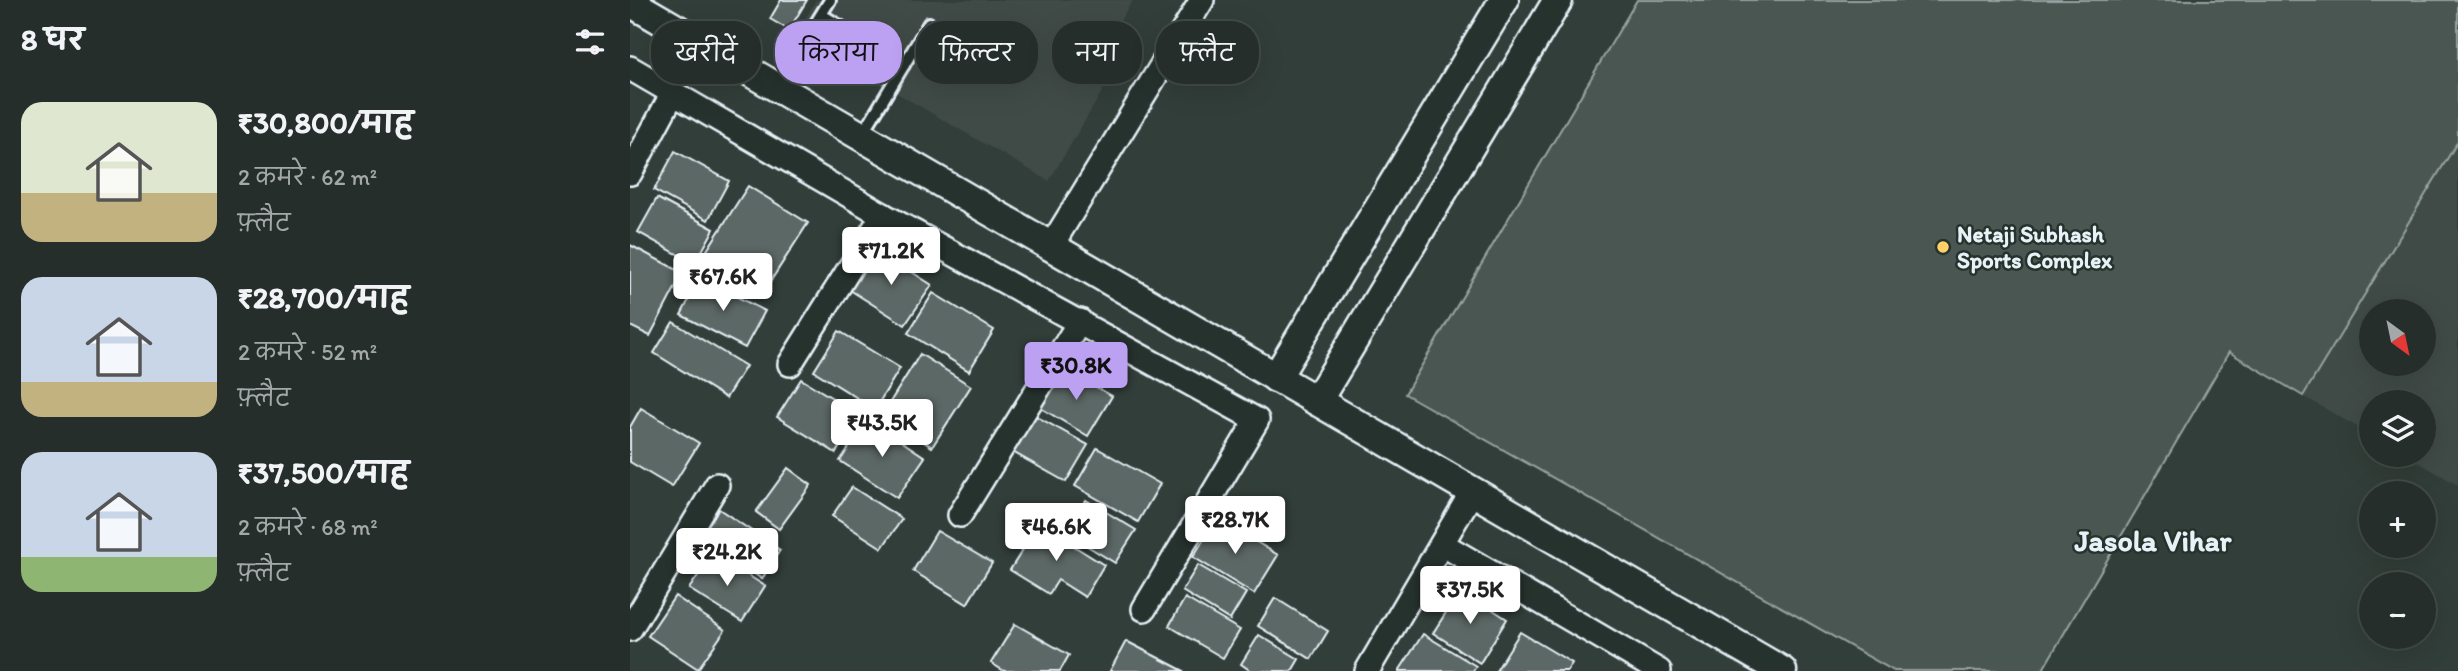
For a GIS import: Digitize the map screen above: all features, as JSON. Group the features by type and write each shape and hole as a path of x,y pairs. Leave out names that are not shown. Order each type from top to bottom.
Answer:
{"street":[{"path":"1051,246 1202,0"},
{"path":"1276,378 1503,0"},
{"path":"1317,401 1558,0"},
{"path":"630,2 1782,671"},
{"path":"630,68 883,215 1256,420 1144,609"},
{"path":"630,173 673,93"},
{"path":"790,364 883,215"},
{"path":"960,515 1080,321"},
{"path":"630,629 717,485"},
{"path":"1367,671 1472,492"},
{"path":"1441,544 1632,664 1659,671"}],"lane":[{"path":"776,86 830,0"},
{"path":"821,15 904,65"},
{"path":"862,136 916,45"}],"shaded area":[{"path":"816,0 1133,0 1120,21 1052,21 1052,84 1107,84 1049,181 881,84 902,84 902,21 804,21"},
{"name":"Netaji Subhash Sports Complex","path":"1637,0 2458,0 2458,141 2362,299 2359,299 2359,304 2303,396 2229,352 2042,671 1894,671 1405,394"},
{"path":"2458,141 2458,485 2427,467 2436,467 2436,390 2359,390 2359,428 2303,396 2359,304 2359,376 2436,376 2436,299 2362,299"}],"building":[{"path":"781,0 807,0 794,21 775,22 770,19"},
{"path":"675,151 729,181 708,220 654,190"},
{"path":"748,186 808,223 761,296 702,258"},
{"path":"657,198 714,229 695,264 638,232"},
{"path":"630,245 683,273 650,336 630,326"},
{"path":"876,249 932,285 905,325 850,290"},
{"path":"700,278 765,311 745,348 681,315"},
{"path":"933,293 994,330 969,371 908,333"},
{"path":"673,322 746,366 726,398 654,353"},
{"path":"839,331 900,368 875,409 814,371"},
{"path":"920,354 971,386 932,447 882,415"},
{"path":"1063,368 1112,396 1088,436 1039,407"},
{"path":"801,379 859,414 836,453 777,417"},
{"path":"641,408 699,443 672,487 630,462 630,427"},
{"path":"1032,414 1088,445 1066,482 1011,451"},
{"path":"868,419 925,457 897,498 840,461"},
{"path":"1097,448 1160,484 1138,522 1075,486"},
{"path":"788,468 811,485 779,529 756,512"},
{"path":"852,487 902,519 882,548 832,516"},
{"path":"1086,500 1136,530 1115,563 1066,533"},
{"path":"719,509 780,550 762,579 700,537"},
{"path":"1217,518 1278,555 1254,594 1193,557"},
{"path":"1039,524 1104,565 1085,597 1058,580 1049,594 1010,570"},
{"path":"937,531 992,563 967,604 913,571"},
{"path":"713,553 765,586 742,622 689,589"},
{"path":"1198,565 1246,593 1230,620 1182,591"},
{"path":"1461,589 1507,619 1480,663 1433,633"},
{"path":"675,596 725,630 698,669 648,636"},
{"path":"1185,598 1240,630 1223,658 1169,626"},
{"path":"1275,598 1328,631 1311,659 1258,626"},
{"path":"1015,624 1069,655 1060,671 1004,671 991,663"},
{"path":"1520,632 1572,663 1567,671 1496,671"},
{"path":"1423,634 1476,666 1473,671 1399,671"},
{"path":"1259,635 1299,659 1292,671 1251,671 1241,664"},
{"path":"1126,641 1184,671 1110,671"}],"place":[{"name":"Netaji Subhash Sports Complex","path":"1943,247"}],"district":[{"name":"Jasola Vihar","path":"2153,540"}]}
